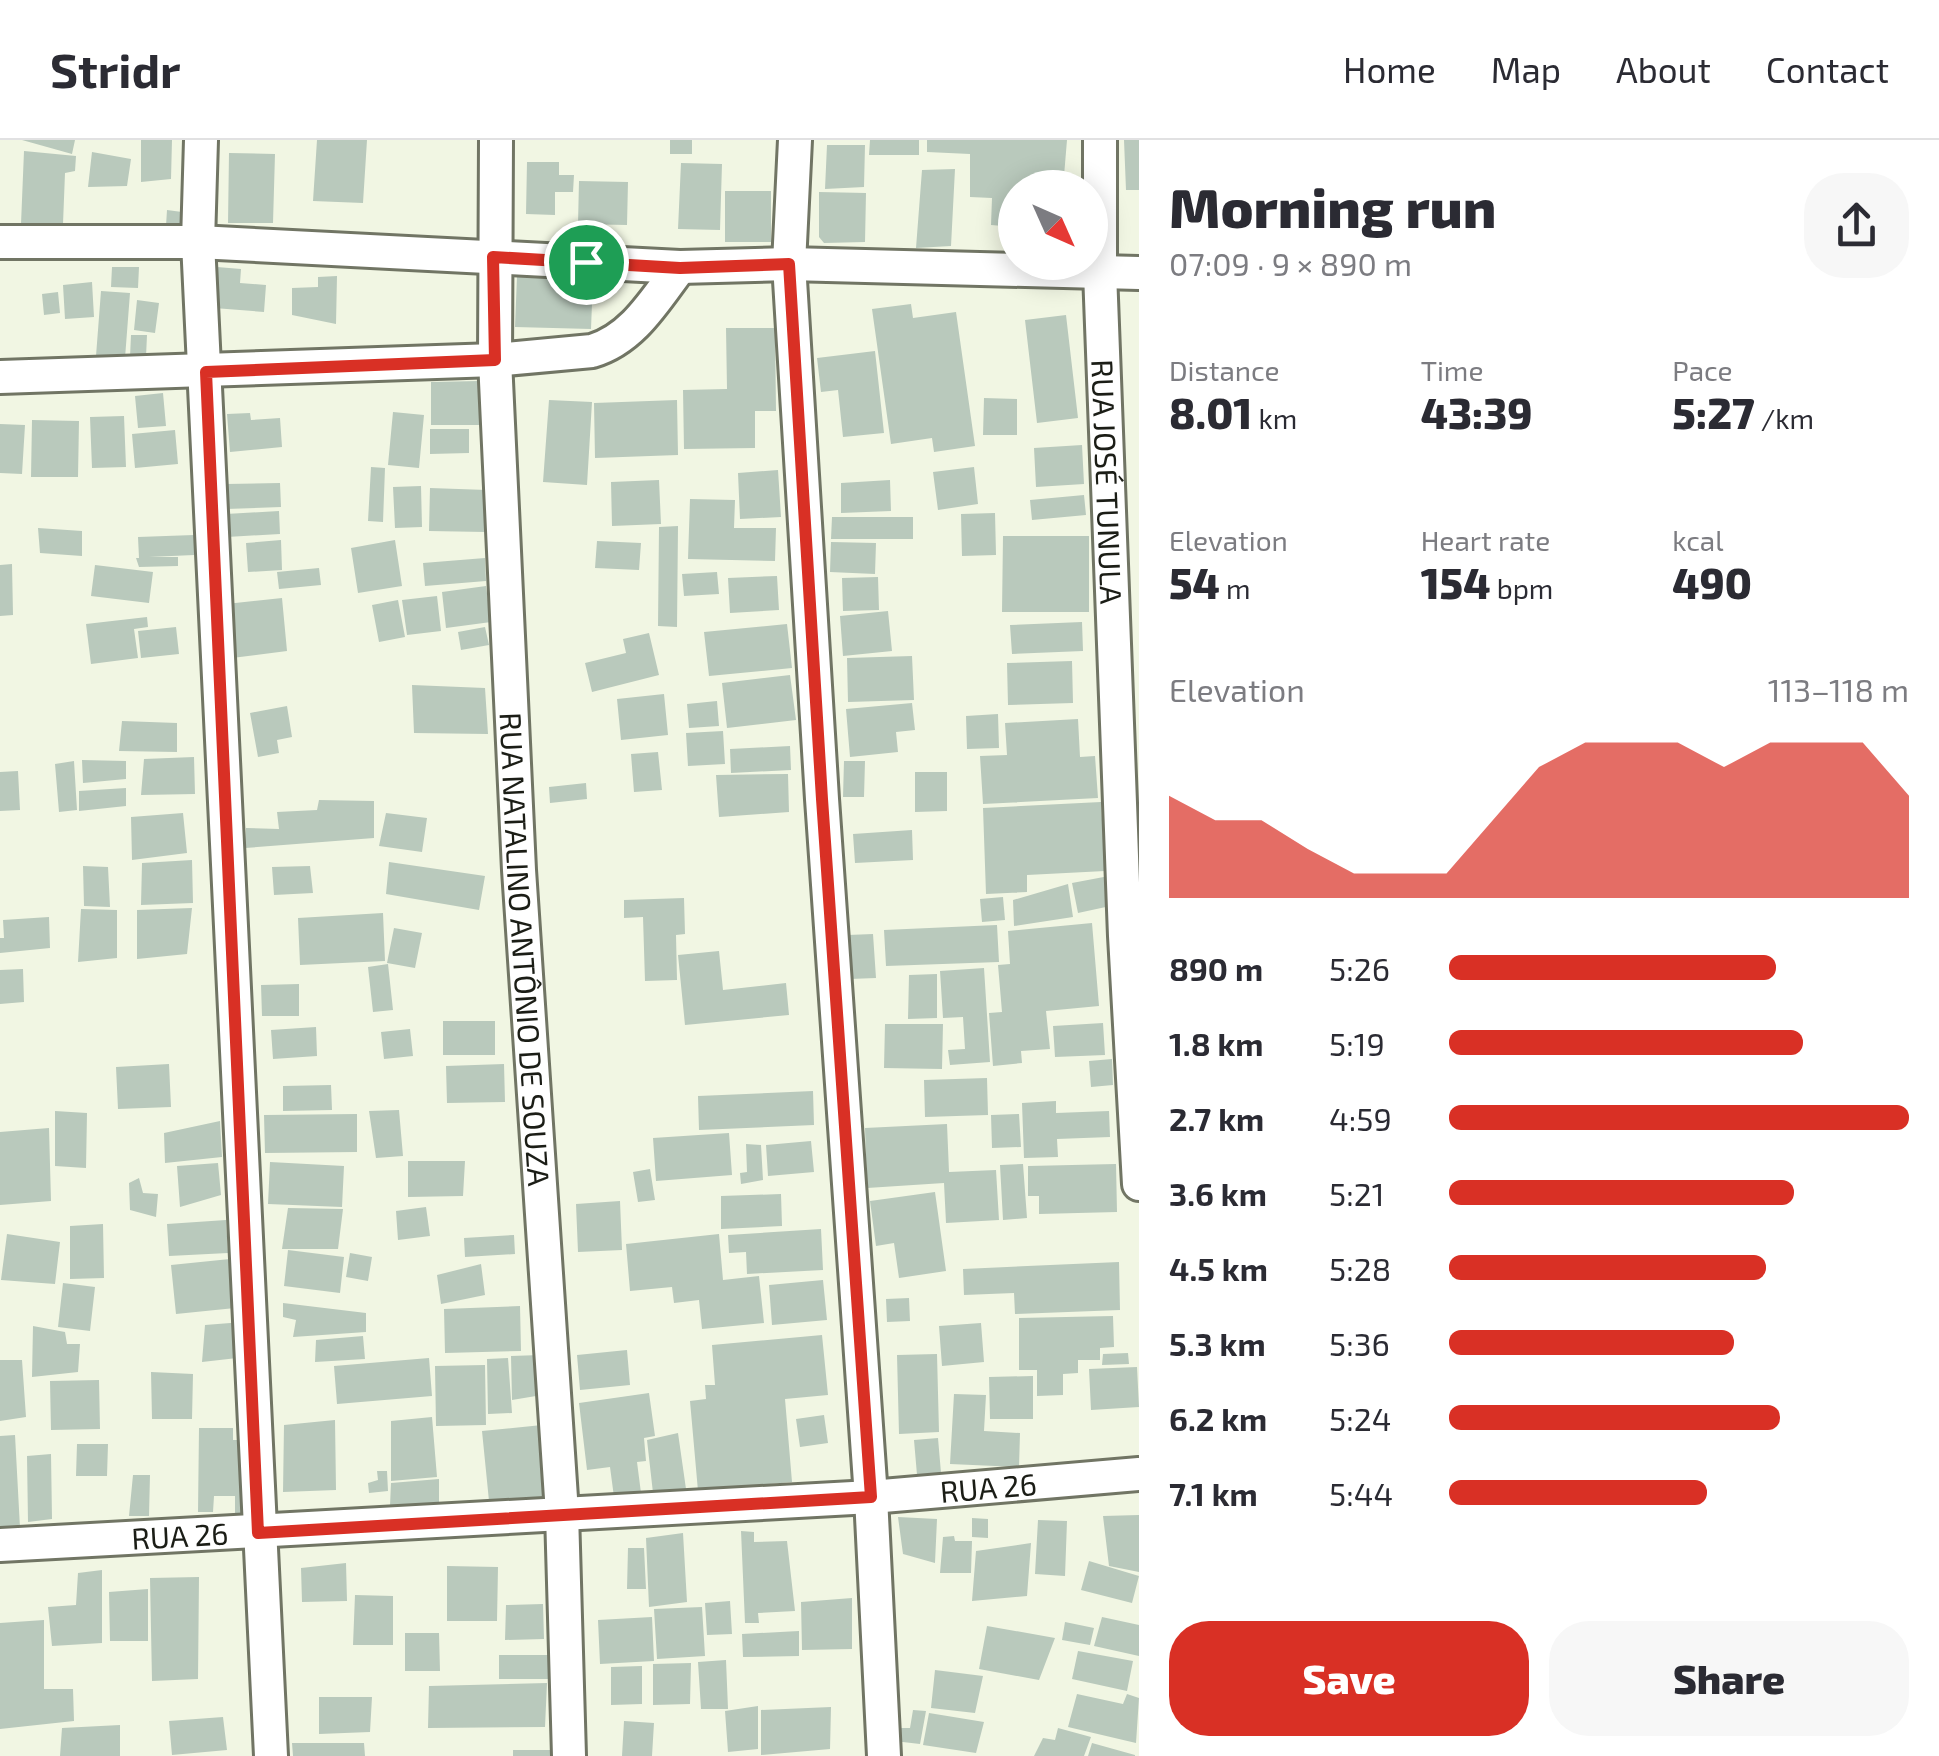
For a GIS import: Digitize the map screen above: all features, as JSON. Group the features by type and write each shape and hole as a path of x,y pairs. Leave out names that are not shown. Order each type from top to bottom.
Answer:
{"street":[{"path":"201,140 198,242 258,1533 272,1756"},
{"name":"RUA NATALINO ANTÔNIO DE SOUZA","path":"496,140 495,360 519,870 562,1513 569,1756"},
{"path":"795,140 789,264 871,1497 884,1756"},
{"name":"RUA JOSÉ TUNULA","path":"1100,140 1100,170"},
{"path":"0,242 198,242 680,268 789,264 998,269"},
{"path":"0,377 495,360 607,346 631,329 680,268"},
{"path":"1108,272 1139,273"},
{"name":"RUA JOSÉ TUNULA","path":"1100,280 1132,935 1139,1184"},
{"name":"RUA 26","path":"0,1545 871,1497 1139,1474"}],"building":[{"path":"22,140 75,140 72,154"},
{"path":"141,140 172,140 171,179 141,182"},
{"path":"317,140 367,140 363,203 313,201"},
{"path":"670,140 692,140 692,154 670,154"},
{"path":"870,140 919,140 919,155 869,155"},
{"path":"927,140 1067,140 1064,170 998,170 998,226 991,225 992,198 970,197 970,154 927,152"},
{"path":"1124,140 1139,140 1139,190 1126,190"},
{"path":"827,145 865,145 864,187 825,189"},
{"path":"24,151 76,156 75,171 65,173 63,224 21,224"},
{"path":"92,152 131,159 127,186 88,187"},
{"path":"229,153 275,154 273,223 228,223"},
{"path":"527,162 559,162 559,175 574,175 573,192 555,192 555,215 526,214"},
{"path":"681,163 722,164 720,230 678,229"},
{"path":"955,169 951,246 916,248 922,170"},
{"path":"579,181 628,182 627,225 578,224"},
{"path":"725,191 771,191 771,242 725,242"},
{"path":"819,192 866,193 865,242 824,243 819,237"},
{"path":"167,210 182,212 181,227 166,226"},
{"path":"112,267 139,267 138,288 111,287"},
{"path":"217,267 241,269 240,283 266,285 264,312 214,308"},
{"path":"337,276 336,324 292,315 292,288 318,287 318,277"},
{"path":"517,276 593,278 591,329 515,327"},
{"path":"92,282 94,317 65,319 63,285"},
{"path":"101,291 130,293 125,358 96,356"},
{"path":"58,292 60,313 44,315 42,294"},
{"path":"137,300 159,303 155,333 134,330"},
{"path":"911,304 913,318 956,312 975,446 934,452 932,438 891,444 872,309"},
{"path":"1066,315 1078,418 1037,423 1025,320"},
{"path":"726,328 775,328 776,411 755,411 755,448 684,449 683,390 727,389"},
{"path":"131,335 147,335 146,357 130,357"},
{"path":"875,351 884,433 843,437 838,390 821,392 817,358"},
{"path":"479,381 479,425 431,425 431,382"},
{"path":"163,393 166,426 138,428 135,396"},
{"path":"984,398 1017,399 1017,435 983,435"},
{"path":"549,400 592,402 587,485 543,482"},
{"path":"677,400 678,455 595,458 594,403"},
{"path":"393,412 424,415 419,468 388,465"},
{"path":"250,413 251,420 280,418 282,447 230,452 227,414"},
{"path":"124,416 126,467 92,468 90,417"},
{"path":"32,420 79,421 78,477 31,477"},
{"path":"0,424 25,425 22,474 0,473"},
{"path":"430,429 469,429 469,453 430,454"},
{"path":"175,430 178,464 135,468 132,434"},
{"path":"1082,445 1084,484 1036,487 1034,448"},
{"path":"371,467 385,468 383,522 368,521"},
{"path":"974,467 978,504 938,510 933,472"},
{"path":"778,470 781,517 740,519 738,473"},
{"path":"659,480 661,524 612,526 611,482"},
{"path":"890,480 891,511 841,513 841,483"},
{"path":"280,483 281,507 226,509 226,484"},
{"path":"421,486 422,527 395,528 393,487"},
{"path":"430,488 487,490 486,532 429,531"},
{"path":"1084,495 1086,515 1032,520 1030,500"},
{"path":"690,499 735,500 734,528 776,528 775,561 688,559"},
{"path":"279,511 280,534 227,537 226,514"},
{"path":"995,513 996,555 962,556 961,514"},
{"path":"832,517 913,517 913,539 831,539"},
{"path":"678,526 677,627 658,626 659,527"},
{"path":"38,528 82,531 82,556 40,553"},
{"path":"194,535 194,555 149,557 178,557 178,566 139,567 138,537"},
{"path":"1003,536 1089,536 1089,612 1002,612"},
{"path":"281,540 282,570 248,572 246,543"},
{"path":"395,540 402,586 358,593 351,548"},
{"path":"597,541 641,543 639,570 595,568"},
{"path":"831,542 876,543 875,574 830,572"},
{"path":"485,558 486,581 425,586 423,563"},
{"path":"12,564 13,615 0,616 0,565"},
{"path":"95,565 153,572 149,603 91,596"},
{"path":"319,568 321,585 279,589 277,572"},
{"path":"717,572 719,594 684,596 682,574"},
{"path":"777,576 779,610 730,613 728,578"},
{"path":"878,577 879,610 843,611 842,578"},
{"path":"486,586 491,622 446,628 442,592"},
{"path":"437,596 441,631 407,635 402,600"},
{"path":"282,598 287,651 232,658 226,604"},
{"path":"398,600 405,637 379,642 372,605"},
{"path":"888,611 892,651 843,656 840,616"},
{"path":"147,617 148,627 134,629 138,658 91,664 86,624"},
{"path":"1082,622 1083,651 1012,654 1010,625"},
{"path":"787,624 792,668 709,676 704,632"},
{"path":"176,627 179,654 141,658 138,631"},
{"path":"485,627 489,645 461,650 458,632"},
{"path":"649,633 659,675 592,692 585,663 626,653 623,639"},
{"path":"912,656 914,700 848,702 847,658"},
{"path":"1072,661 1073,703 1008,705 1007,663"},
{"path":"790,675 796,720 727,728 722,683"},
{"path":"412,685 485,688 488,734 414,733"},
{"path":"664,694 668,735 621,740 617,699"},
{"path":"717,701 719,726 689,728 687,704"},
{"path":"912,703 915,730 896,732 898,752 850,757 846,709"},
{"path":"287,706 292,737 277,740 279,753 258,757 250,713"},
{"path":"998,714 999,748 967,749 966,716"},
{"path":"1078,719 1080,757 1095,756 1098,798 983,804 980,756 1007,755 1005,723"},
{"path":"122,721 177,723 177,752 119,751"},
{"path":"723,731 725,764 688,766 686,733"},
{"path":"790,746 791,770 731,773 730,749"},
{"path":"658,752 662,790 634,792 631,754"},
{"path":"194,757 195,794 141,795 144,759"},
{"path":"82,760 126,761 126,779 83,783"},
{"path":"74,761 77,810 59,812 55,764"},
{"path":"844,761 865,761 864,797 843,797"},
{"path":"18,771 20,810 0,811 0,772"},
{"path":"915,772 947,772 947,811 915,812"},
{"path":"788,774 789,812 719,817 716,775"},
{"path":"586,783 587,799 550,803 549,787"},
{"path":"126,788 126,806 79,811 79,791"},
{"path":"319,800 374,801 374,838 245,848 246,828 279,829 277,812 317,810"},
{"path":"1101,802 1105,871 1027,875 1027,892 986,894 983,808"},
{"path":"183,813 187,853 132,860 131,817"},
{"path":"386,813 427,818 422,852 379,846"},
{"path":"912,830 913,860 855,863 853,834"},
{"path":"192,860 193,903 141,905 142,863"},
{"path":"389,862 485,876 479,910 386,894"},
{"path":"83,866 108,867 110,907 84,906"},
{"path":"310,866 313,893 274,895 272,867"},
{"path":"1109,876 1115,905 1078,913 1072,883"},
{"path":"1068,884 1073,917 1014,926 1013,900"},
{"path":"1003,897 1005,920 982,922 980,899"},
{"path":"684,898 685,934 676,935 677,980 645,981 643,917 624,918 624,900"},
{"path":"192,908 187,954 137,959 137,910"},
{"path":"81,909 117,910 117,958 78,962"},
{"path":"383,913 385,961 300,965 298,918"},
{"path":"49,917 50,948 0,953 3,920"},
{"path":"1092,923 1099,1006 1046,1011 1050,1049 1021,1051 1022,1063 993,1066 989,1013 1002,1012 998,965 1010,964 1008,931"},
{"path":"997,925 999,962 886,966 884,930"},
{"path":"394,928 422,933 415,968 387,963"},
{"path":"873,934 876,978 850,979 848,935"},
{"path":"719,951 723,990 786,983 789,1015 685,1025 678,955"},
{"path":"388,964 393,1010 373,1012 368,967"},
{"path":"984,968 990,1062 950,1065 948,1050 965,1049 963,1017 943,1018 940,971"},
{"path":"23,969 24,1002 0,1004 0,970"},
{"path":"937,974 937,1018 908,1019 909,975"},
{"path":"299,984 299,1016 262,1016 261,985"},
{"path":"443,1021 495,1021 495,1055 443,1055"},
{"path":"1103,1023 1105,1055 1055,1057 1053,1026"},
{"path":"885,1024 943,1024 942,1069 884,1068"},
{"path":"316,1027 317,1056 273,1059 271,1030"},
{"path":"410,1029 413,1056 384,1059 381,1032"},
{"path":"1112,1059 1113,1085 1091,1087 1089,1061"},
{"path":"169,1064 171,1107 118,1109 116,1067"},
{"path":"504,1064 505,1102 447,1103 446,1066"},
{"path":"987,1078 988,1115 925,1117 924,1080"},
{"path":"331,1085 332,1110 283,1111 283,1086"},
{"path":"813,1091 814,1125 699,1130 698,1096"},
{"path":"1056,1101 1056,1113 1109,1111 1110,1137 1057,1139 1058,1157 1024,1158 1022,1103"},
{"path":"399,1110 403,1156 376,1158 369,1111"},
{"path":"55,1111 87,1113 86,1168 55,1166"},
{"path":"357,1114 357,1152 265,1153 264,1115"},
{"path":"1019,1114 1021,1147 992,1148 991,1115"},
{"path":"220,1121 222,1157 165,1163 164,1133"},
{"path":"947,1124 949,1172 996,1170 999,1220 946,1223 944,1183 867,1188 865,1128"},
{"path":"49,1128 51,1201 0,1205 0,1132"},
{"path":"729,1133 732,1175 656,1181 653,1138"},
{"path":"811,1141 814,1172 768,1176 766,1145"},
{"path":"746,1144 761,1145 763,1180 741,1184 740,1173 747,1172"},
{"path":"408,1161 465,1161 463,1196 408,1197"},
{"path":"270,1162 344,1166 342,1207 268,1204"},
{"path":"218,1163 221,1195 180,1207 177,1166"},
{"path":"1023,1164 1027,1218 1003,1220 1000,1165"},
{"path":"1116,1164 1117,1212 1039,1214 1039,1196 1028,1196 1028,1166"},
{"path":"650,1169 655,1200 638,1202 633,1172"},
{"path":"139,1178 143,1193 158,1194 156,1217 130,1210 129,1183"},
{"path":"935,1192 946,1271 899,1278 894,1243 876,1246 870,1201"},
{"path":"781,1194 782,1226 721,1229 721,1196"},
{"path":"620,1201 622,1250 578,1252 576,1204"},
{"path":"426,1207 430,1236 398,1240 396,1211"},
{"path":"288,1208 343,1209 338,1249 282,1249"},
{"path":"226,1220 228,1253 169,1256 167,1224"},
{"path":"103,1224 104,1278 70,1279 70,1226"},
{"path":"821,1229 823,1270 747,1274 746,1252 729,1253 728,1235"},
{"path":"7,1234 60,1242 55,1284 1,1280"},
{"path":"719,1234 723,1280 759,1276 764,1323 702,1329 699,1300 674,1303 672,1287 630,1291 626,1244"},
{"path":"514,1235 515,1254 465,1257 464,1238"},
{"path":"288,1250 344,1257 340,1293 284,1286"},
{"path":"350,1253 372,1257 368,1281 346,1277"},
{"path":"230,1259 235,1308 176,1314 171,1265"},
{"path":"1119,1262 1120,1310 1015,1314 1014,1293 964,1295 963,1269"},
{"path":"481,1264 485,1295 441,1304 437,1275"},
{"path":"823,1280 827,1320 772,1325 769,1285"},
{"path":"63,1283 95,1287 90,1331 58,1327"},
{"path":"909,1298 910,1321 887,1322 886,1299"},
{"path":"283,1303 366,1313 366,1332 293,1337 296,1320 283,1317"},
{"path":"520,1306 521,1351 445,1353 444,1309"},
{"path":"1113,1316 1114,1347 1100,1348 1100,1360 1078,1360 1078,1373 1063,1374 1063,1395 1037,1396 1037,1370 1019,1370 1019,1318"},
{"path":"243,1322 246,1357 202,1362 205,1325"},
{"path":"981,1323 984,1362 942,1366 939,1326"},
{"path":"33,1326 65,1332 67,1344 80,1344 78,1372 32,1377"},
{"path":"822,1335 828,1395 785,1399 792,1482 698,1491 690,1401 706,1399 705,1385 715,1385 712,1345"},
{"path":"363,1336 365,1359 315,1362 316,1340"},
{"path":"627,1350 630,1385 580,1390 577,1355"},
{"path":"1128,1353 1129,1364 1102,1365 1103,1354"},
{"path":"937,1354 939,1432 899,1434 897,1355"},
{"path":"540,1355 542,1395 512,1400 511,1356"},
{"path":"429,1358 432,1396 337,1404 334,1366"},
{"path":"508,1358 512,1413 488,1414 487,1359"},
{"path":"0,1360 22,1360 26,1417 0,1421"},
{"path":"485,1365 486,1425 436,1426 435,1366"},
{"path":"1137,1367 1139,1407 1091,1410 1089,1369"},
{"path":"151,1372 193,1374 192,1419 152,1419"},
{"path":"1033,1376 1033,1419 990,1419 989,1377"},
{"path":"99,1380 100,1429 51,1430 50,1381"},
{"path":"649,1393 655,1436 644,1438 646,1461 637,1462 641,1493 614,1497 610,1467 587,1470 579,1403"},
{"path":"954,1394 986,1395 984,1431 1020,1433 1019,1467 950,1464"},
{"path":"824,1415 828,1443 800,1447 796,1419"},
{"path":"432,1417 437,1477 391,1481 391,1421"},
{"path":"335,1420 336,1490 283,1492 284,1425"},
{"path":"542,1425 545,1500 489,1501 482,1431"},
{"path":"199,1428 233,1428 233,1440 241,1440 240,1488 254,1488 253,1518 235,1518 235,1496 214,1496 213,1512 198,1512"},
{"path":"678,1433 686,1489 653,1493 647,1440"},
{"path":"15,1435 20,1528 0,1529 0,1436"},
{"path":"938,1438 941,1473 917,1475 914,1440"},
{"path":"77,1444 108,1444 107,1476 76,1476"},
{"path":"51,1454 52,1519 28,1522 27,1456"},
{"path":"377,1471 387,1471 388,1491 369,1493 368,1483 378,1480"},
{"path":"133,1475 150,1475 149,1516 129,1516"},
{"path":"439,1479 439,1504 390,1506 391,1483"},
{"path":"1139,1515 1139,1572 1109,1566 1103,1516"},
{"path":"898,1517 937,1519 935,1563 903,1554"},
{"path":"972,1518 988,1519 988,1538 972,1537"},
{"path":"1038,1520 1067,1521 1065,1576 1035,1574"},
{"path":"741,1531 754,1532 754,1542 787,1541 795,1611 758,1613 759,1623 745,1623"},
{"path":"683,1533 687,1602 649,1607 646,1538"},
{"path":"954,1536 955,1541 972,1541 971,1573 940,1573 943,1537"},
{"path":"1031,1543 1027,1596 972,1601 976,1551"},
{"path":"628,1548 644,1548 646,1589 627,1589"},
{"path":"1089,1561 1139,1576 1132,1603 1081,1590"},
{"path":"346,1563 347,1601 302,1602 301,1568"},
{"path":"447,1566 498,1567 497,1621 447,1621"},
{"path":"102,1570 102,1643 52,1646 48,1607 76,1605 78,1573"},
{"path":"199,1577 198,1679 152,1681 150,1578"},
{"path":"148,1589 148,1641 110,1641 109,1592"},
{"path":"355,1595 393,1596 393,1645 353,1645"},
{"path":"852,1598 852,1649 802,1650 801,1602"},
{"path":"730,1601 732,1634 707,1635 705,1603"},
{"path":"543,1604 544,1639 505,1640 506,1605"},
{"path":"702,1607 705,1656 657,1659 654,1609"},
{"path":"652,1617 654,1661 600,1664 598,1620"},
{"path":"1102,1617 1139,1625 1139,1656 1094,1646"},
{"path":"44,1620 44,1689 73,1689 74,1721 0,1729 0,1623"},
{"path":"1065,1622 1094,1628 1090,1645 1062,1640"},
{"path":"987,1626 1055,1638 1039,1680 979,1669"},
{"path":"799,1631 799,1656 743,1657 742,1634"},
{"path":"405,1633 439,1633 440,1671 405,1671"},
{"path":"1078,1651 1133,1661 1127,1691 1072,1679"},
{"path":"499,1655 552,1655 552,1679 499,1679"},
{"path":"726,1660 728,1709 701,1709 698,1662"},
{"path":"691,1663 690,1704 653,1705 653,1664"},
{"path":"642,1666 642,1704 611,1705 611,1667"},
{"path":"935,1670 983,1676 975,1713 931,1708"},
{"path":"547,1683 545,1727 428,1728 429,1686"},
{"path":"1077,1694 1123,1704 1127,1694 1139,1698 1136,1743 1068,1727"},
{"path":"319,1697 372,1697 370,1732 319,1734"},
{"path":"758,1706 758,1749 728,1752 725,1711"},
{"path":"831,1707 830,1749 761,1755 761,1710"},
{"path":"913,1710 926,1711 920,1744 894,1741 896,1728 910,1728"},
{"path":"929,1713 984,1722 976,1753 923,1745"},
{"path":"223,1717 227,1750 172,1755 169,1721"},
{"path":"624,1721 654,1723 652,1756 622,1756"},
{"path":"120,1725 120,1756 60,1756 62,1728"},
{"path":"1058,1728 1091,1737 1084,1756 1034,1756 1043,1738 1055,1740"},
{"path":"292,1743 364,1743 365,1756 293,1756"},
{"path":"1092,1743 1135,1755 1135,1756 1088,1756"},
{"path":"513,1750 553,1750 553,1756 513,1756"}],"route":[{"path":"493,257 586,262 680,268 789,264 871,1497 258,1533 206,372 495,360 493,257"}]}
